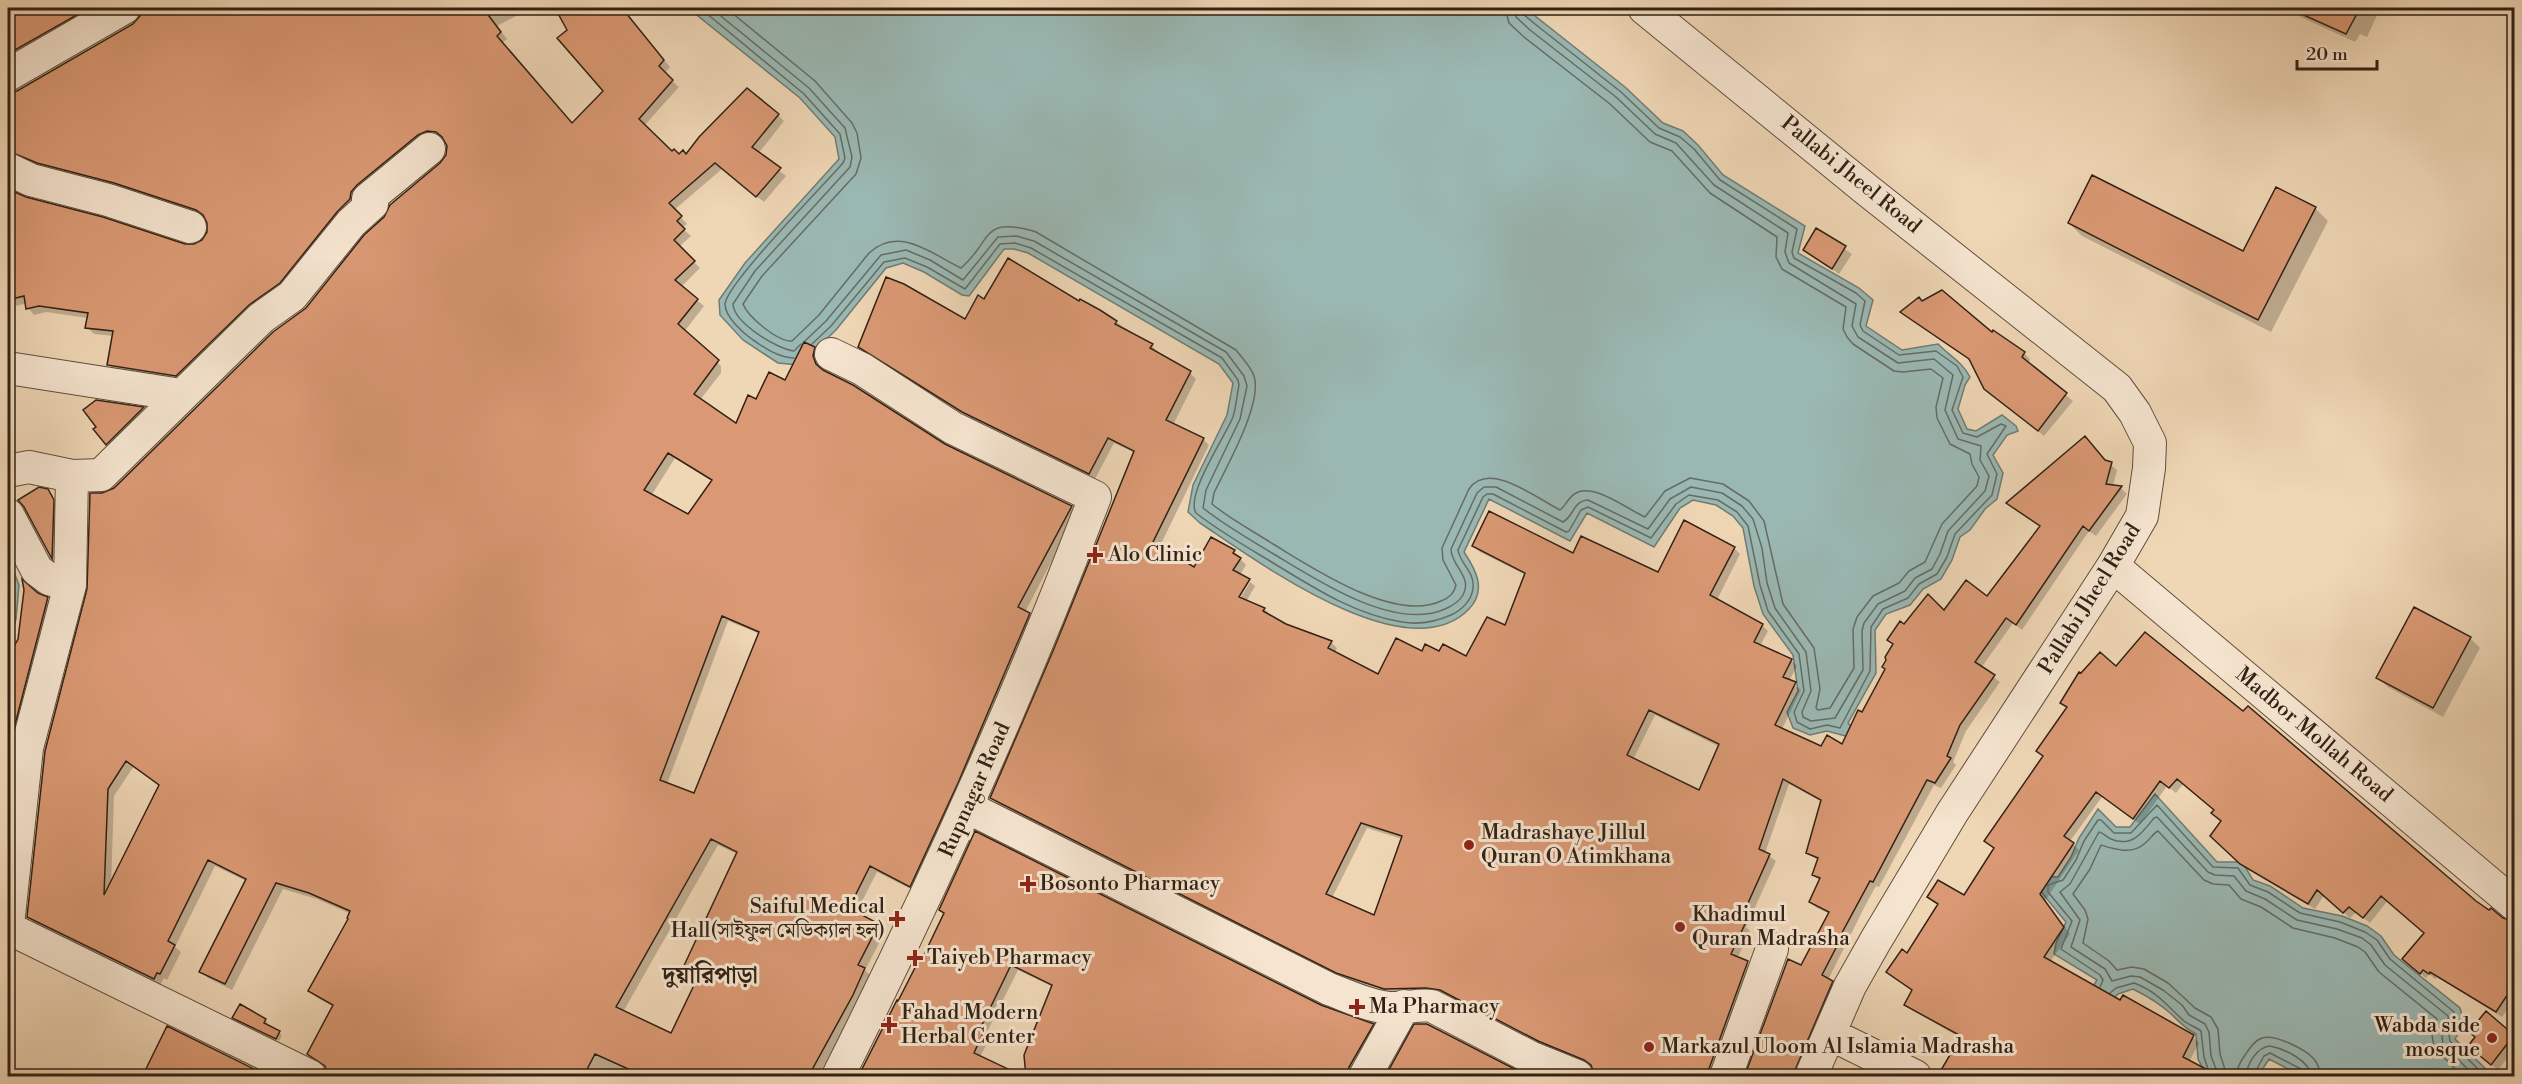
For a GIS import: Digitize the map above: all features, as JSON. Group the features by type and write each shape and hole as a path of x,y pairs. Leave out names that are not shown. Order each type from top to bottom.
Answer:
{"street":[{"path":"8,75 124,8"},
{"name":"Pallabi Jheel Road","path":"1644,8 2117,388 2150,443 2150,468 2142,516 2113,566 1952,813 1850,986 1811,1077"},
{"path":"8,471 29,467 72,476 101,475 261,318 292,296 351,223 372,204 368,199 429,148"},
{"path":"8,169 31,180 108,200 190,227"},
{"name":"Rupnagar Road","path":"831,354 862,369 953,428 1053,478 1095,496 1022,683 916,920 838,1077"},
{"path":"8,368 181,395"},
{"path":"72,476 70,585 27,748 8,927 310,1077"},
{"path":"8,515 37,570 49,579 70,585"},
{"name":"Madbor Mollah Road","path":"2113,566 2514,904"},
{"path":"967,807 1329,989 1391,1008 1432,1006 1530,1057 1577,1077"},
{"path":"1726,1077 1772,949"},
{"path":"1365,1077 1404,1006"},
{"path":"1830,1034 1915,1077"}],"water":[{"path":"688,8 1525,8 1625,87 1663,123 1683,131 1723,175 1805,226 1798,253 1859,288 1873,300 1866,326 1902,350 1938,344 1960,363 1970,377 1965,385 1958,409 1967,429 1976,431 2002,415 2016,426 2018,431 2007,435 1993,455 2003,473 1997,499 1985,509 1970,530 1960,537 1952,560 1941,579 1923,589 1910,605 1886,614 1875,630 1876,673 1848,723 1858,734 1853,738 1827,731 1810,735 1793,728 1787,712 1798,691 1793,655 1763,614 1754,586 1743,528 1733,516 1716,505 1693,500 1680,508 1654,547 1587,513 1570,541 1489,499 1464,552 1478,580 1478,595 1469,609 1442,625 1409,628 1371,620 1332,604 1293,583 1200,523 1188,512 1193,485 1227,415 1233,383 1219,364 1028,253 1004,249 969,296 962,295 924,272 903,263 886,268 836,330 799,365 778,363 743,340 720,315 719,300 745,263 839,159 835,137 800,98"},
{"path":"8,556 19,585 16,619 8,645"},
{"path":"2155,794 2217,862 2242,862 2253,880 2270,886 2303,908 2342,916 2367,926 2381,936 2394,955 2460,1008 2464,1023 2455,1039 2490,1073 2508,1071 2514,1076 2302,1076 2269,1059 2258,1076 2207,1076 2198,1059 2196,1034 2162,1006 2133,989 2118,994 2113,999 2092,988 2097,980 2054,954 2056,943 2066,922 2042,893 2041,876 2058,877 2098,809 2116,827 2130,827"}],"building":[{"path":"8,8 89,8 8,54"},
{"path":"142,8 483,8 501,32 497,36 572,123 603,91 557,38 567,30 555,8 622,8 664,60 659,66 673,80 639,119 672,151 674,149 679,154 683,150 686,154 699,137 747,88 779,114 752,147 781,168 756,197 715,163 669,203 682,216 677,221 685,229 674,240 695,261 675,280 698,299 678,324 719,360 694,394 736,423 748,395 756,399 769,372 785,380 804,342 815,347 813,356 816,364 823,370 853,385 945,444 1072,506 1018,607 1030,613 958,783 910,887 870,866 849,908 879,924 858,965 865,968 853,995 808,1077 646,1077 595,1054 583,1077 331,1077 325,1066 307,1054 333,1005 308,991 348,919 350,911 309,893 276,883 225,984 199,972 246,879 208,860 168,941 175,945 160,974 157,973 154,979 27,917 45,751 87,589 90,493 102,493 114,488 273,332 306,308 364,235 384,217 390,205 440,163 446,155 447,146 436,132 427,131 418,135 357,185 351,192 350,199 280,283 249,305 176,376 107,365 113,331 85,328 88,313 39,306 26,309 24,296 8,300 8,189 26,197 103,217 185,244 194,244 202,240 207,232 207,223 203,215 196,210 114,183 37,163 8,151 8,93 17,91 133,24 140,16","holes":["668,453 712,480 688,514 644,490","722,616 759,632 694,793 660,780","126,761 159,785 104,895 108,789","711,839 737,852 681,972 697,979 671,1033 616,1007"]},
{"path":"2288,8 2360,8 2346,34"},
{"path":"2092,175 2243,251 2276,187 2316,207 2258,320 2068,223"},
{"path":"1816,228 1846,246 1832,269 1803,250"},
{"path":"1008,258 1079,301 1080,299 1100,310 1117,321 1115,324 1153,344 1150,348 1191,371 1166,420 1204,438 1153,542 1194,567 1211,537 1235,550 1233,553 1241,558 1233,570 1250,579 1239,597 1265,608 1263,611 1286,624 1332,641 1328,648 1378,674 1396,638 1422,651 1425,644 1439,651 1443,644 1466,656 1487,617 1505,625 1525,573 1472,546 1489,511 1573,553 1581,536 1658,572 1684,520 1735,547 1710,595 1763,624 1754,642 1792,659 1783,677 1796,682 1775,725 1821,746 1827,735 1842,744 1858,710 1862,712 1885,669 1882,667 1886,660 1885,657 1893,644 1887,640 1900,621 1904,624 1928,594 1944,610 1966,580 1987,596 2040,526 2006,503 2085,436 2105,460 2112,462 2106,484 2122,486 2089,531 2083,526 2016,625 2006,618 1975,662 1995,675 1960,725 1947,756 1951,758 1935,783 1927,780 1873,882 1870,881 1837,942 1839,942 1822,975 1833,981 1792,1077 1745,1075 1788,959 1801,965 1829,912 1809,902 1820,878 1812,875 1818,858 1806,853 1821,800 1783,779 1759,849 1770,854 1740,921 1745,924 1731,954 1748,961 1706,1077 1595,1077 1591,1065 1584,1060 1538,1041 1440,990 1384,989 1336,973 990,798 1053,651 1134,451 1108,438 1089,474 962,412 858,347 886,277 904,284 965,319 978,295 984,299","holes":["1649,710 1719,744 1699,790 1627,755","1361,823 1402,836 1374,915 1326,894"]},
{"path":"1942,290 1992,332 1993,330 2025,352 2022,357 2067,393 2038,431 1984,389 1969,359 1900,312 1919,297 1922,301"},
{"path":"96,400 144,407 106,445 93,429 96,427 83,410"},
{"path":"39,487 48,489 54,500 52,559 18,500"},
{"path":"22,579 38,593 48,597 10,744 8,761 8,669 13,653 11,652 18,639 24,590"},
{"path":"2414,607 2471,637 2433,708 2376,678"},
{"path":"2145,632 2243,711 2248,706 2476,901 2489,910 2491,908 2503,918 2514,921 2514,985 2496,1012 2430,972 2429,974 2423,970 2420,974 2402,959 2424,933 2381,896 2363,918 2349,907 2343,913 2317,890 2308,904 2240,864 2210,836 2221,821 2211,813 2214,810 2177,779 2169,788 2160,781 2133,819 2096,792 2064,836 2074,843 2040,894 2064,927 2044,957 2120,1000 2123,995 2194,1035 2183,1057 2221,1077 1937,1077 1961,1036 1904,1005 1912,990 1886,972 1902,949 1907,953 1938,904 1927,897 1938,880 1964,895 1994,848 1984,841 2043,756 2036,751 2067,707 2060,703 2079,672 2081,673 2100,652 2116,666"},
{"path":"975,831 1321,1005 1374,1024 1349,1067 1347,1077 1026,1077 1024,1055 1052,985 1011,965 981,1027 985,1029 974,1053 1025,1077 858,1077 897,1000 919,960 921,961 944,913 939,910"},
{"path":"240,1004 266,1019 264,1023 280,1031 276,1039 232,1018"},
{"path":"2486,1011 2514,1035 2491,1065 2468,1046 2475,1037 2469,1032"},
{"path":"1414,1024 1427,1024 1530,1077 1385,1077"},
{"path":"167,1026 260,1072 257,1077 142,1077"}],"place":[{"name":"Alo Clinic","path":"1095,555"},
{"name":"Madrashaye Jillul Quran O Atimkhana","path":"1469,845"},
{"name":"Bosonto Pharmacy","path":"1028,884"},
{"name":"Saiful Medical Hall(সাইফুল মেডিক্যাল হল)","path":"897,919"},
{"name":"Khadimul Quran Madrasha","path":"1680,927"},
{"name":"Taiyeb Pharmacy","path":"915,958"},
{"name":"Ma Pharmacy","path":"1357,1007"},
{"name":"Fahad Modern Herbal Center","path":"889,1025"},
{"name":"Wabda side mosque","path":"2492,1038"},
{"name":"Markazul Uloom Al Islamia Madrasha","path":"1649,1047"}],"district":[{"name":"দুয়ারিপাড়া","path":"710,976"}]}
